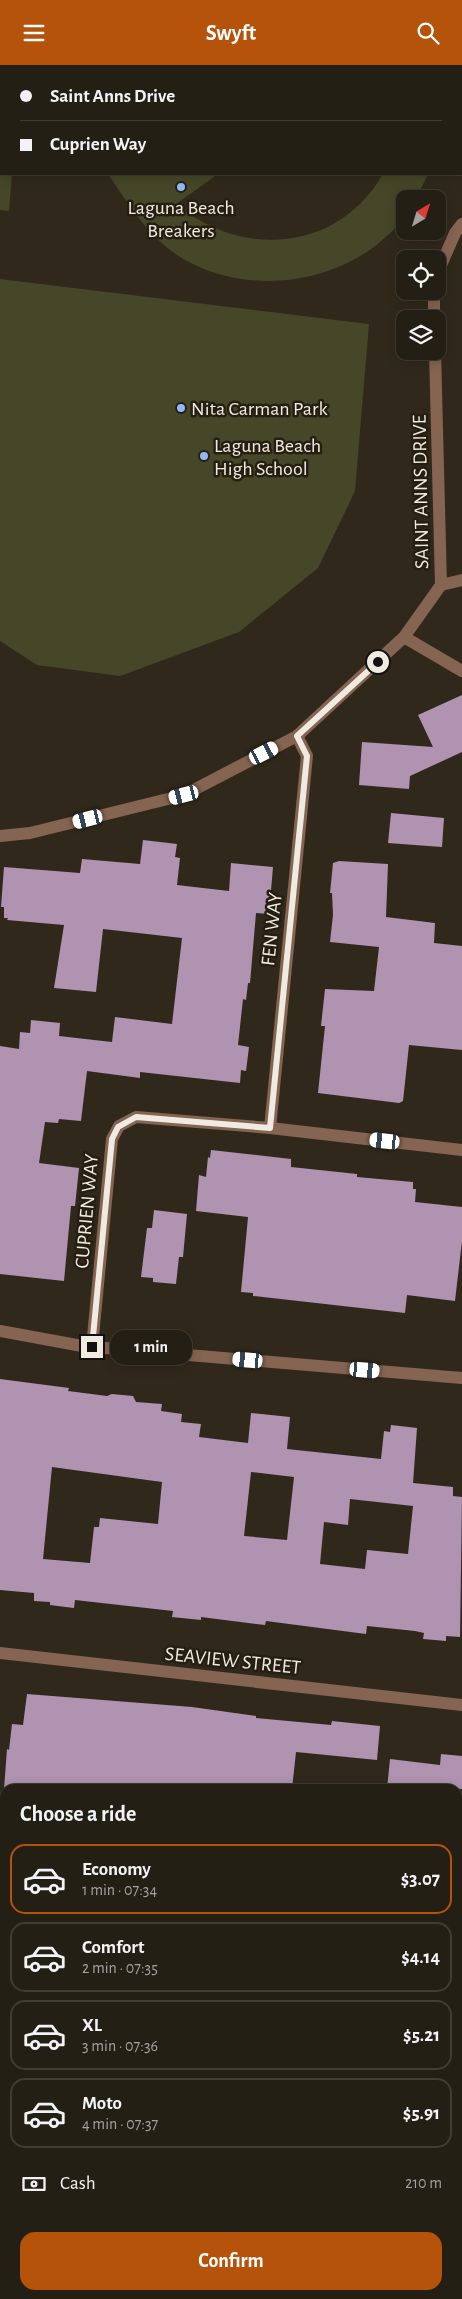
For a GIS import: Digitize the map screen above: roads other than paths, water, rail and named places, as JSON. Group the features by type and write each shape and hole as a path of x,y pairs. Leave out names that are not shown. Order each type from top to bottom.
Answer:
{"street":[{"path":"446,254 455,233 462,224"},
{"name":"SAINT ANNS DRIVE","path":"0,836 30,833 184,795 297,736 404,637 441,585 435,360"},
{"path":"441,585 462,580"},
{"path":"404,637 462,671"},
{"name":"FEN WAY","path":"270,1128 307,756 297,736"},
{"name":"CUPRIEN WAY","path":"92,1347 112,1139 118,1127 136,1117 270,1128 462,1150"},
{"path":"0,1331 92,1347 462,1378"},
{"name":"SEAVIEW STREET","path":"0,1653 462,1705"}],"place":[{"name":"Laguna Beach Breakers","path":"181,187"},
{"name":"Nita Carman Park","path":"181,408"},
{"name":"Laguna Beach High School","path":"204,456"}]}
